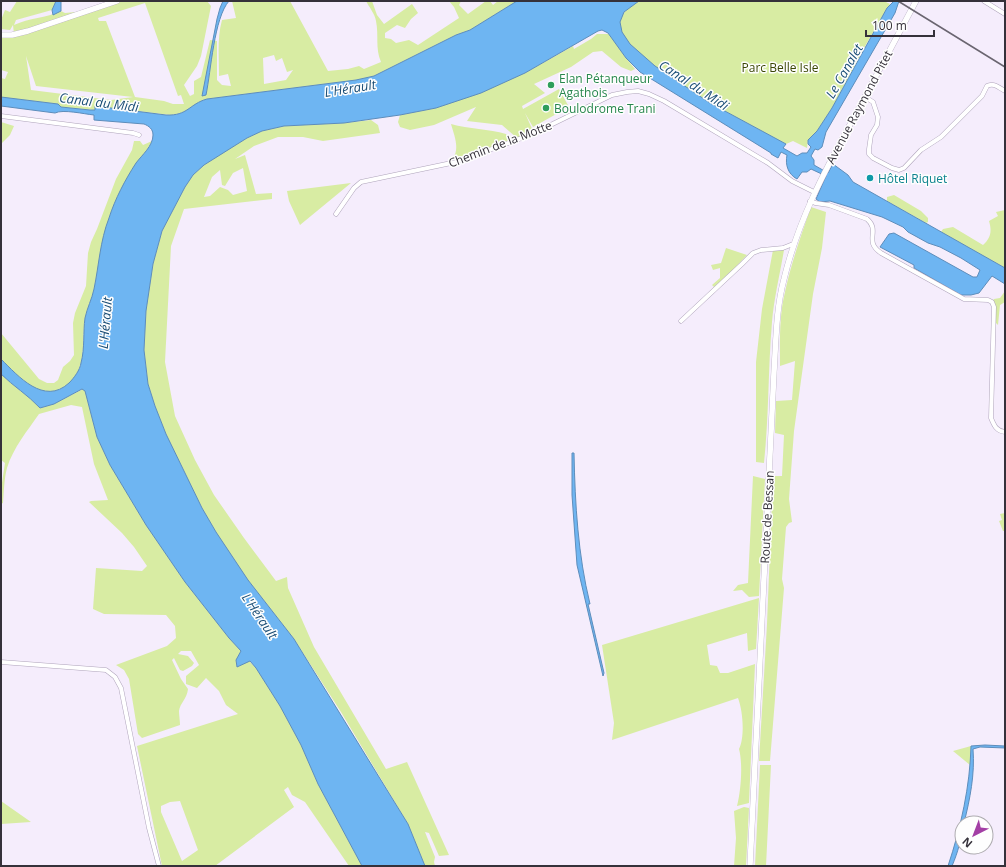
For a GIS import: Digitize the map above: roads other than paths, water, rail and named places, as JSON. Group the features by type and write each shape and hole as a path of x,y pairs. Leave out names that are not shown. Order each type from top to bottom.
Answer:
{"main road":[{"path":"1,36 28,31 118,1"},
{"name":"Avenue Raymond Pitet","path":"824,173 916,1"},
{"name":"Route de Bessan","path":"750,864 778,310 789,257 810,201 824,173"}],"street":[{"path":"984,1 1005,14"},
{"path":"865,97 873,102 878,117 877,125 871,135 869,154 873,158 899,170 904,168 920,150 941,137 982,96 987,86 992,84 1005,91"},
{"name":"Chemin de la Motte","path":"336,214 354,188 361,182 456,162 530,135 605,98 631,91 643,92 655,97 768,163 792,181 814,192"},
{"path":"1,116 139,135"},
{"path":"810,201 829,205 867,219 873,228 872,244 875,249 881,253 964,299 988,300 992,302 994,307 991,418 994,426 1005,432"},
{"path":"681,321 753,253 761,250 793,246"},
{"path":"1,662 106,670 115,677 121,688 159,866"}],"water":[{"path":"56,1 61,1 61,11 53,15 52,10"},
{"path":"223,1 229,1 224,9 216,32 206,95 202,96 217,19"},
{"name":"L'Hérault","path":"517,1 639,1 624,12 620,22 622,32 630,44 655,66 710,103 786,144 783,148 797,156 802,153 807,153 811,147 808,144 808,140 817,131 832,108 887,8 894,1 899,1 895,13 826,132 822,147 818,150 815,149 811,156 814,160 814,165 828,173 833,164 848,175 853,182 1005,268 1005,284 992,276 979,293 961,295 914,268 914,265 880,247 889,234 894,233 973,277 977,277 980,270 961,258 940,247 928,243 908,232 903,227 882,217 830,201 820,202 816,199 826,176 811,169 807,172 802,172 797,179 791,175 788,169 786,162 787,155 781,152 778,158 640,72 626,58 608,33 602,30 525,73 481,93 436,108 400,115 344,123 284,126 262,131 247,138 204,165 193,175 185,187 162,231 153,264 146,311 144,350 148,384 166,434 202,508 248,580 294,639 408,824 425,866 362,866 318,784 301,745 280,706 250,661 237,667 236,660 241,651 185,582 146,525 110,465 97,437 85,391 82,389 54,404 40,408 1,374 1,359 23,380 41,390 50,391 60,389 73,379 80,366 82,357 85,318 94,289 106,227 114,204 124,183 153,139 152,131 144,124 94,120 94,115 68,112 55,113 1,106 1,97 58,104 61,107 90,110 95,110 95,106 166,115 179,114 207,99 356,80 374,76 456,35 470,30"},
{"path":"572,453 574,453 576,510 580,548 590,604 588,604 604,673 603,676 577,565 572,495"},
{"path":"971,746 1005,746 1005,748 980,747 973,749 972,786 966,815 962,815 969,776"},
{"path":"954,846 954,855 956,855 952,866 948,866"}],"railway":[{"path":"898,1 1005,67"}],"place":[{"name":"Elan Pétanqueur Agathois","path":"551,85"},
{"name":"Boulodrome Trani","path":"546,108"},
{"name":"Hôtel Riquet","path":"870,178"}],"park label":[{"name":"Parc Belle Isle","path":"780,67"}],"water label":[{"name":"Le Canalet","path":"844,71"},
{"name":"Canal du Midi","path":"694,85"},
{"name":"Canal du Midi","path":"99,102"}]}
